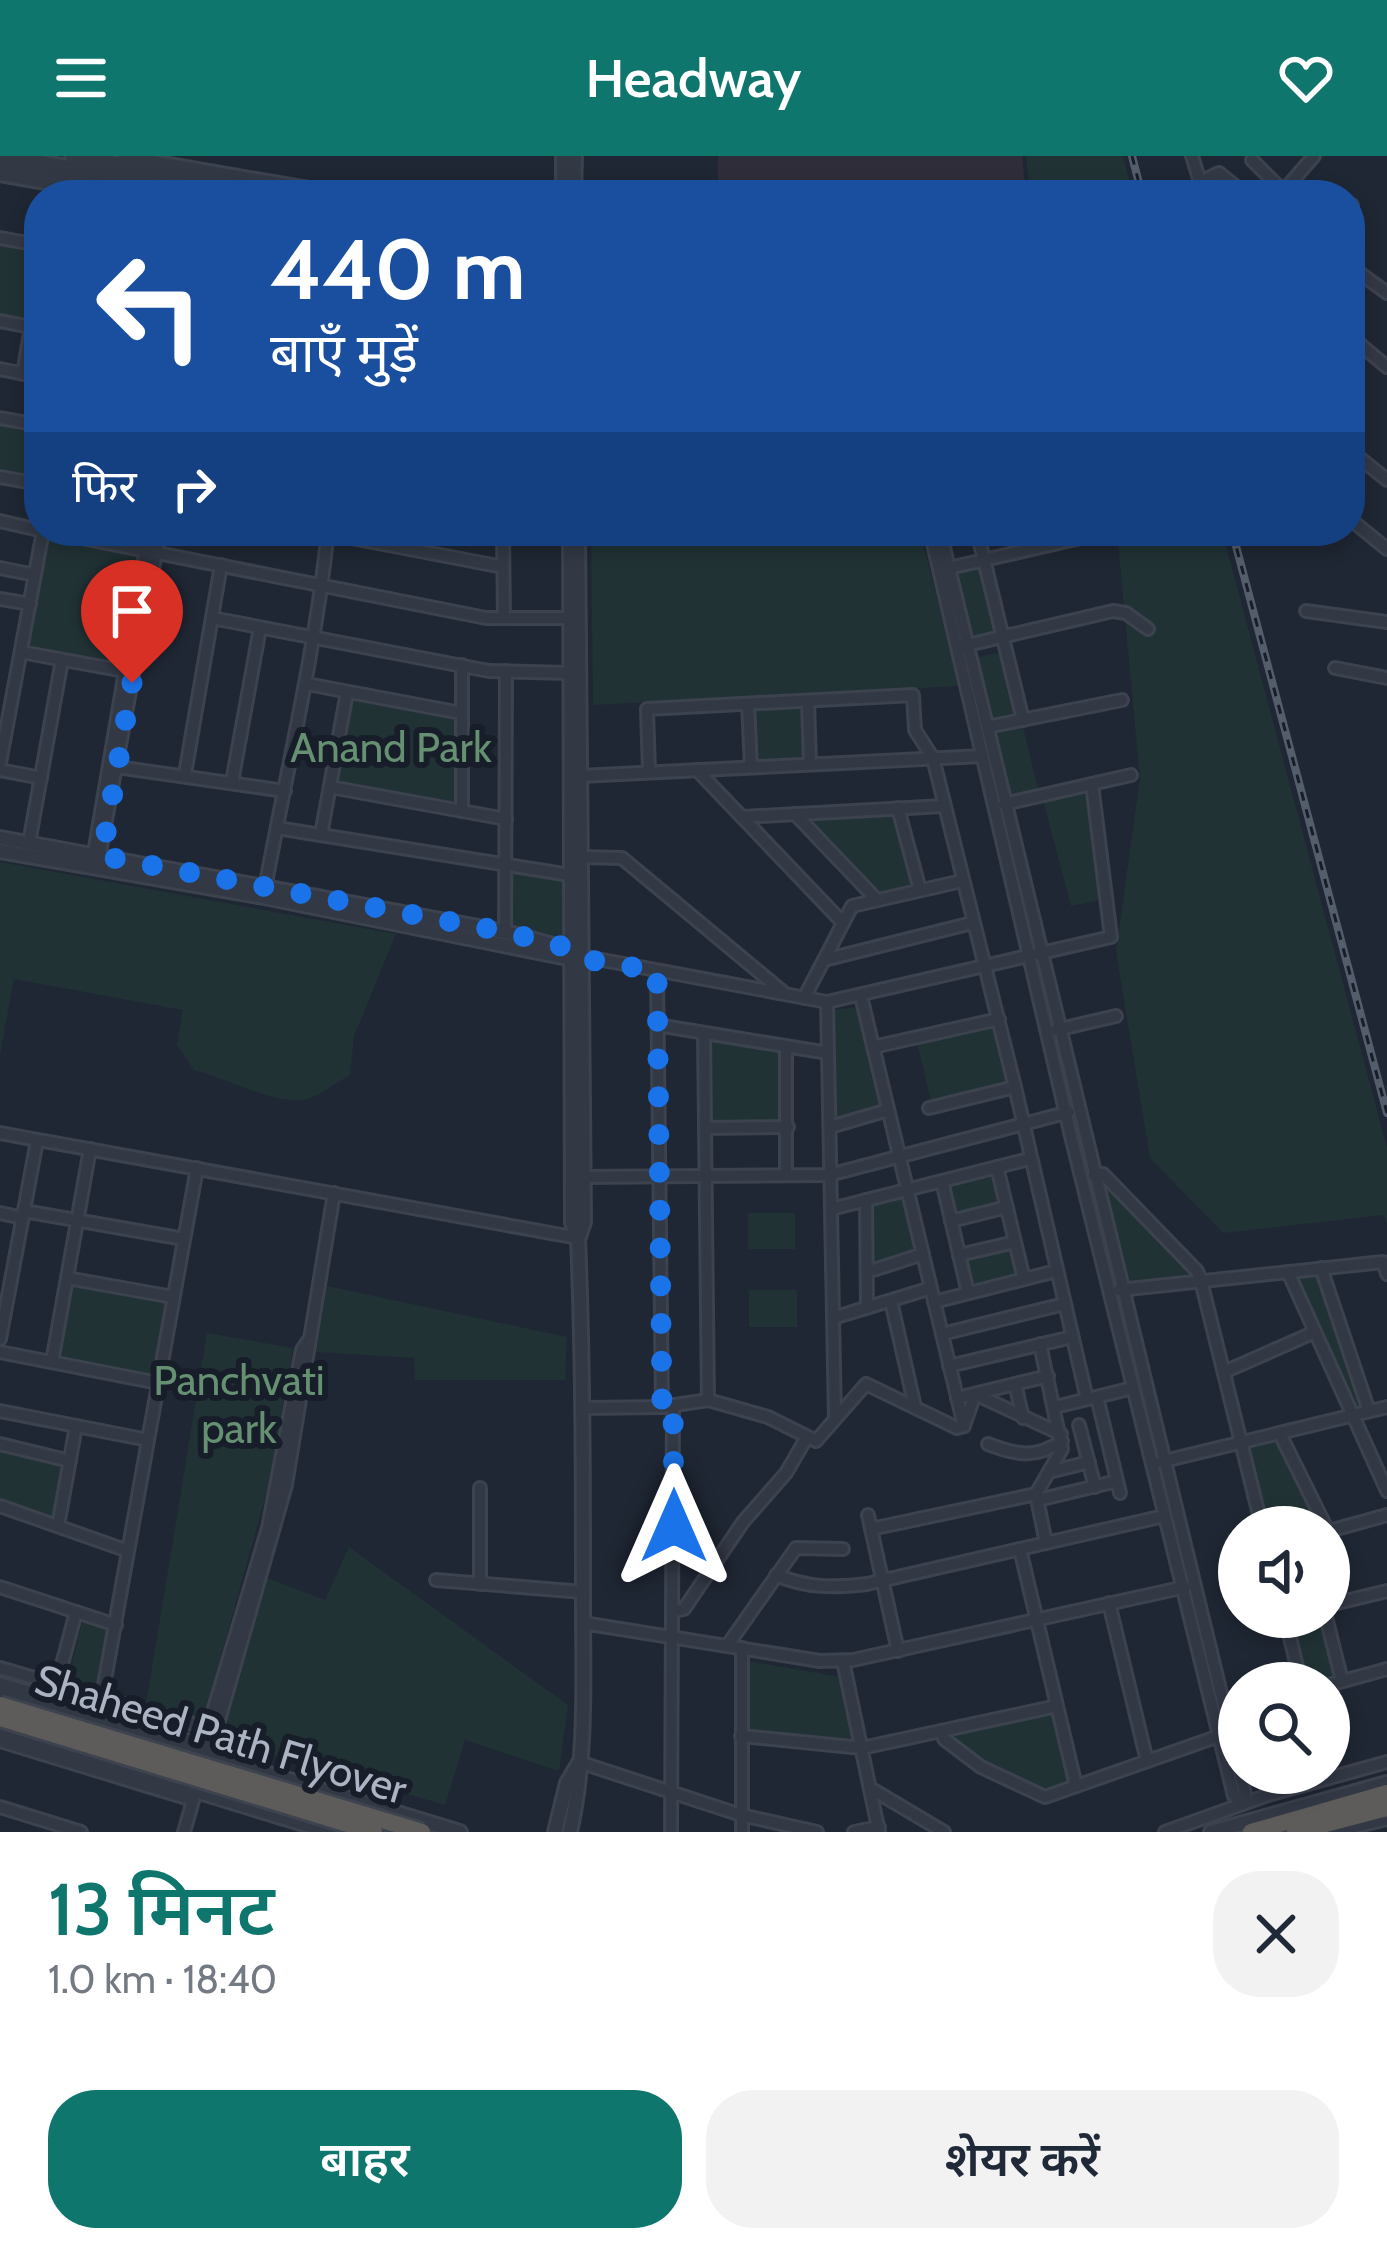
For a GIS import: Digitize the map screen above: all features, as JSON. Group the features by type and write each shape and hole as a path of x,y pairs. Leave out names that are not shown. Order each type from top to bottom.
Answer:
{"highway":[{"name":"Shaheed Path Flyover","path":"0,1705 422,1832"},
{"name":"Shaheed Path Flyover","path":"0,1718 374,1832"},
{"path":"1251,1832 1382,1788"},
{"path":"1295,1832 1333,1828 1387,1808"}],"street":[{"path":"4,156 122,166 185,161 274,180"},
{"path":"72,156 211,180"},
{"path":"1295,180 1314,156"},
{"path":"1252,160 1271,180"},
{"path":"0,165 58,180"},
{"path":"122,166 174,180"},
{"path":"0,175 32,180"},
{"path":"0,369 23,374 24,368"},
{"path":"40,546 3,728 0,766 41,778"},
{"path":"125,546 485,617 570,618"},
{"path":"96,859 148,599 150,546"},
{"path":"96,859 134,613 154,546"},
{"path":"265,892 307,684 323,584 324,546"},
{"path":"416,546 503,567"},
{"path":"503,546 504,618"},
{"path":"573,546 570,875 576,955"},
{"path":"570,1832 580,1785 584,1726 585,1408 578,1238 584,1222 578,1177 576,955 581,857 574,546"},
{"path":"934,546 986,727 1072,1111 1188,1586 1218,1688"},
{"path":"944,546 983,756 1000,805"},
{"path":"980,546 1023,720"},
{"path":"949,568 1045,546"},
{"path":"184,774 221,565"},
{"path":"0,568 35,575"},
{"path":"0,599 30,604"},
{"path":"134,613 148,599"},
{"path":"962,646 1113,611 1126,613 1148,629"},
{"path":"1306,611 1387,622"},
{"path":"212,618 462,665 570,673"},
{"path":"232,782 260,628"},
{"path":"21,652 124,670"},
{"path":"29,843 62,660"},
{"path":"462,665 462,811"},
{"path":"1335,668 1387,678"},
{"path":"506,671 506,932"},
{"path":"307,684 461,712"},
{"path":"321,835 347,692"},
{"path":"650,772 647,709 808,700 913,695 915,730 933,758 1072,1336 1102,1419 1118,1487 1095,1487 871,1529"},
{"path":"808,700 811,764"},
{"path":"986,727 1122,700"},
{"path":"748,704 751,767"},
{"path":"580,776 983,756"},
{"path":"117,766 285,791"},
{"path":"697,770 843,923"},
{"path":"1000,805 1131,775"},
{"path":"0,838 827,1002 1111,937 1092,784"},
{"path":"330,787 506,819"},
{"path":"742,817 944,806"},
{"path":"898,808 920,890"},
{"path":"796,814 877,900"},
{"path":"277,828 570,875"},
{"path":"0,851 96,859"},
{"path":"581,857 622,858 785,994"},
{"path":"804,998 852,906 962,881"},
{"path":"265,892 506,932 576,955"},
{"path":"824,960 972,923"},
{"path":"657,971 674,1612 671,1832"},
{"path":"861,996 964,1426"},
{"path":"827,1002 835,1420"},
{"path":"1053,1031 1116,1016"},
{"path":"873,1047 999,1019"},
{"path":"657,1025 828,1053"},
{"path":"704,1033 709,1400"},
{"path":"786,1046 786,1175"},
{"path":"929,1108 1016,1088"},
{"path":"830,1127 888,1110"},
{"path":"578,1177 830,1175 1072,1111"},
{"path":"1072,1111 1094,1175 1133,1388 1157,1463 1164,1516 1188,1586 1218,1731"},
{"path":"705,1127 788,1126"},
{"path":"0,1136 578,1238"},
{"path":"0,1136 90,1153"},
{"path":"0,1339 36,1146"},
{"path":"52,1362 90,1153"},
{"path":"831,1209 1029,1159"},
{"path":"998,1167 1024,1279"},
{"path":"99,1713 196,1172"},
{"path":"1094,1175 1103,1174 1197,1271 1257,1506"},
{"path":"942,1181 968,1293"},
{"path":"184,1832 268,1528 333,1197"},
{"path":"866,1200 867,1308"},
{"path":"951,1221 1007,1207"},
{"path":"0,1214 77,1220 184,1239"},
{"path":"959,1255 1015,1241"},
{"path":"867,1272 922,1254"},
{"path":"1116,1290 1383,1262 1387,1274"},
{"path":"1321,1268 1369,1411"},
{"path":"833,1318 891,1300 968,1293 1056,1271"},
{"path":"1288,1272 1387,1491"},
{"path":"67,1278 173,1298"},
{"path":"891,1300 915,1407"},
{"path":"942,1334 1064,1304"},
{"path":"1224,1372 1315,1332"},
{"path":"950,1366 1072,1336"},
{"path":"1040,1344 1062,1449 1037,1497 1046,1543"},
{"path":"0,1352 158,1383"},
{"path":"957,1398 1048,1376"},
{"path":"585,1408 709,1400 768,1417 816,1442 866,1384 957,1427 964,1426"},
{"path":"1015,1384 1023,1418"},
{"path":"1055,1407 1133,1388"},
{"path":"964,1426 975,1394"},
{"path":"975,1394 1061,1435"},
{"path":"1157,1463 1387,1406"},
{"path":"0,1411 148,1440"},
{"path":"988,1444 1031,1456 1046,1452 1061,1435 1079,1425 1102,1419"},
{"path":"1079,1425 1095,1487"},
{"path":"58,1526 76,1426"},
{"path":"1280,1434 1316,1506"},
{"path":"674,1612 684,1610 743,1522 786,1473 807,1437"},
{"path":"0,1444 70,1461"},
{"path":"1049,1472 1089,1462"},
{"path":"480,1487 480,1584"},
{"path":"0,1506 128,1551"},
{"path":"868,1515 898,1651"},
{"path":"776,1575 797,1584 833,1588 1164,1516"},
{"path":"1350,1524 1387,1516"},
{"path":"727,1646 799,1546 832,1552 843,1549"},
{"path":"1020,1549 1076,1786"},
{"path":"436,1580 583,1592"},
{"path":"583,1623 820,1661 843,1660 1188,1586"},
{"path":"0,1587 116,1625"},
{"path":"1350,1600 1387,1591"},
{"path":"1109,1604 1148,1761"},
{"path":"57,1683 76,1612"},
{"path":"742,1648 742,1832"},
{"path":"843,1660 879,1829 854,1832"},
{"path":"0,1668 212,1730"},
{"path":"1350,1679 1387,1669"},
{"path":"0,1688 99,1713 204,1750"},
{"path":"0,1688 460,1832"},
{"path":"741,1736 862,1748 1057,1706"},
{"path":"0,1731 195,1796"},
{"path":"942,1731 944,1739 981,1767 1045,1797 1218,1736"},
{"path":"0,1742 330,1832"},
{"path":"579,1762 741,1815 818,1832"},
{"path":"555,1832 567,1783 579,1762"},
{"path":"1166,1832 1242,1804 1387,1762"},
{"path":"870,1788 944,1832"},
{"path":"1211,1832 1382,1788"},
{"path":"1234,1794 1242,1804"},
{"path":"1242,1804 1245,1794"},
{"path":"0,1808 81,1832"},
{"path":"1333,1828 1387,1818"}],"shaded area":[{"path":"718,156 1022,156 1024,180 718,180"}],"green space":[{"path":"1026,156 1123,156 1129,180 1028,180"},
{"path":"0,242 24,245 24,324 0,319"},
{"path":"0,420 24,425 24,478 0,473"},
{"path":"46,546 97,546 141,555 121,666 27,646"},
{"path":"591,546 924,546 959,686 593,705"},
{"path":"1118,546 1226,546 1387,1148 1387,1224 1384,1215 1223,1233 1150,1158 1116,951 1140,779"},
{"path":"980,564 1000,644 973,650 954,571"},
{"path":"1002,652 1019,714 990,720 975,658"},
{"name":"Anand Park","path":"353,696 455,714 456,802 338,782"},
{"path":"804,707 807,759 755,762 753,709"},
{"path":"1023,727 1038,789 1009,797 994,734"},
{"path":"1087,791 1101,900 1071,906 1043,800"},
{"path":"894,812 915,885 880,893 807,818"},
{"path":"0,862 396,934 354,1036 350,1075 307,1099 267,1095 194,1070 177,1045 183,1010 14,979 0,1055"},
{"path":"507,871 572,880 571,940 511,929"},
{"path":"859,1007 880,1107 833,1118 833,1010"},
{"path":"992,1023 1008,1086 932,1106 917,1042"},
{"path":"709,1039 781,1050 781,1123 711,1124"},
{"path":"995,1171 1003,1204 953,1216 945,1183"},
{"path":"1102,1184 1193,1275 1125,1282"},
{"path":"904,1195 916,1251 872,1265 871,1204"},
{"path":"748,1213 795,1213 795,1249 748,1249"},
{"path":"1012,1245 1020,1276 969,1288 962,1257"},
{"path":"1317,1273 1363,1409 1357,1410 1296,1276"},
{"path":"71,1284 169,1303 155,1379 57,1360"},
{"path":"327,1286 567,1337 565,1380 415,1380 414,1358 316,1352"},
{"path":"749,1290 797,1290 797,1327 749,1327"},
{"name":"Panchvati park","path":"207,1333 293,1348 269,1484 203,1721 146,1704"},
{"path":"1278,1441 1308,1506 1264,1506 1248,1448"},
{"path":"0,1451 65,1465 54,1519 0,1500"},
{"path":"349,1547 568,1705 559,1771 465,1740 445,1805 219,1739 267,1578 325,1600"},
{"path":"83,1618 111,1628 100,1691 68,1680"},
{"path":"1295,1638 1327,1638 1333,1662 1301,1662"},
{"path":"748,1661 840,1677 855,1744 748,1730"},
{"path":"1053,1713 1070,1783 1043,1791 981,1760 952,1735"}],"railway":[{"path":"1132,156 1138,180"},
{"path":"1236,546 1387,1113"}],"route":[{"path":"132,683 102,856 506,932 573,949 595,961 657,971 662,1407 673,1405 674,1526"}]}
